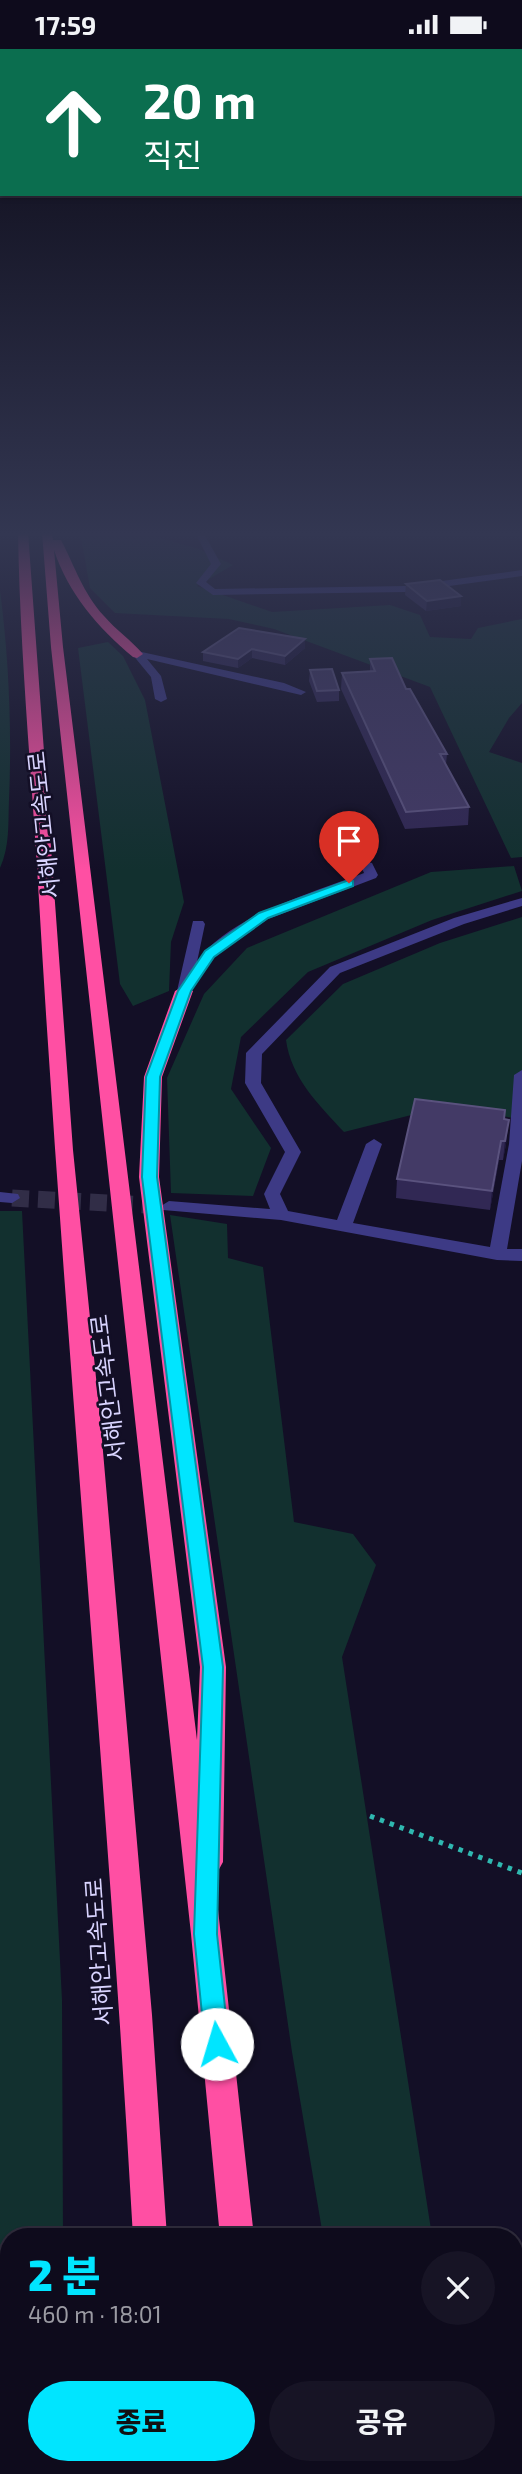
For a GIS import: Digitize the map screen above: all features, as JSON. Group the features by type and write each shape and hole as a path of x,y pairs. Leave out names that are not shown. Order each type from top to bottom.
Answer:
{"highway":[{"name":"서해안고속도로","path":"30,645 63,1150 88,1417 134,1987 149,2228"},
{"name":"서해안고속도로","path":"57,645 139,1374 206,1934 236,2228"},
{"path":"125,645 137,654"},
{"path":"184,991 153,1077 149,1177 213,1667 206,1934"}],"street":[{"path":"137,654 201,672 255,679 302,692"},
{"path":"137,654 156,676 161,699"},
{"path":"255,679 260,694"},
{"path":"184,991 209,954 260,909 324,886 371,875 367,866"},
{"path":"281,1215 272,1194 293,1152 253,1083 254,1053 335,970 459,921 522,902"},
{"path":"184,991 198,924"},
{"path":"497,1254 517,1144 522,1075"},
{"path":"343,1226 374,1144"},
{"path":"169,1206 281,1215 497,1254 522,1255"}],"path":[{"path":"370,1816 522,1873"}],"green space":[{"path":"0,645 6,645 10,747 8,834 0,868"},
{"path":"111,645 123,656 145,700 184,902 171,942 169,991 133,1006 120,984 78,648"},
{"path":"317,645 522,645 522,703 509,718 489,752 522,763 522,857 511,858 430,687"},
{"path":"514,866 522,891 432,920 308,972 241,1037 231,1089 271,1148 253,1196 171,1193 167,1078 204,994 247,948 431,872"},
{"path":"522,917 522,1120 451,1105 344,1132 300,1079 286,1040 343,984 440,943"},
{"path":"0,1211 22,1211 62,2000 63,2228 0,2228"},
{"path":"170,1215 227,1224 228,1258 263,1267 294,1522 353,1534 376,1565 342,1657 431,2228 322,2228 292,2052"}],"building":[{"path":"213,645 298,645 285,656 252,649 238,659 203,652"},
{"path":"392,658 406,689 410,689 447,754 440,754 469,807 406,812 342,673 375,671 370,659"},
{"path":"332,669 339,690 317,691 310,670"},
{"path":"415,1099 505,1110 504,1119 509,1120 505,1141 501,1141 492,1191 397,1179"}],"tunnel":[{"path":"12,1198 165,1206"}],"route":[{"path":"217,2044 206,1934 213,1667 149,1177 153,1077 184,991 209,954 263,916 349,883"}]}
